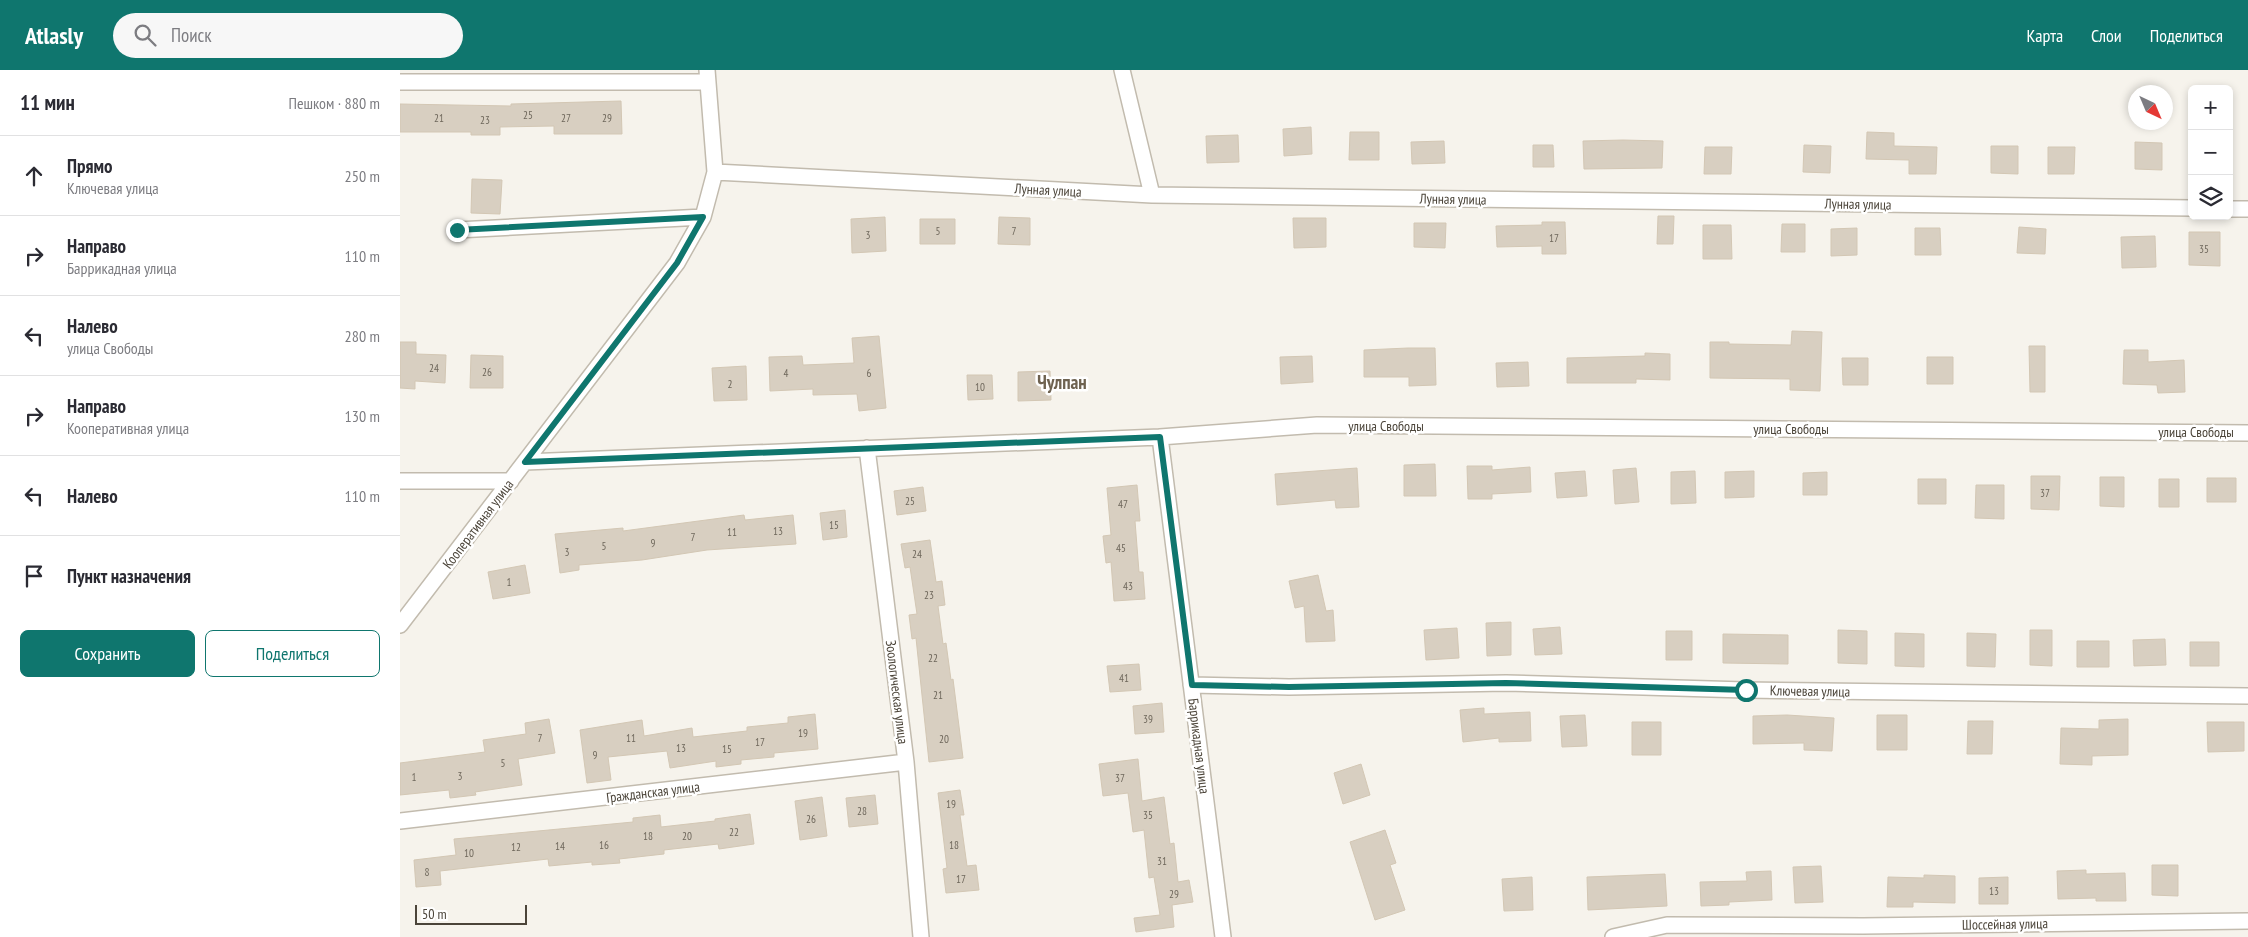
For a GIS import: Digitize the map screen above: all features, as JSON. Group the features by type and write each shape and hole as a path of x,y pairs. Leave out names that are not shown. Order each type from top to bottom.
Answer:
{"street":[{"path":"1122,70 1152,195"},
{"path":"400,82 707,76"},
{"name":"Кооперативная улица","path":"400,625 677,263 703,217 715,172 707,76"},
{"name":"Лунная улица","path":"715,172 1152,195 2188,208"},
{"path":"2233,208 2248,209"},
{"path":"457,230 703,217"},
{"name":"улица Свободы","path":"525,462 1160,437 1317,425 2248,433"},
{"name":"Баррикадная улица","path":"1160,437 1223,937"},
{"name":"Зоологическая улица","path":"867,448 906,762 921,937"},
{"path":"400,480 511,481"},
{"name":"Ключевая улица","path":"1192,685 1289,687 1506,683 1746,690 2248,696"},
{"name":"Гражданская улица","path":"400,821 906,762"},
{"name":"Шоссейная улица","path":"1613,937 1667,925 1863,926 2248,921"}],"building":[{"path":"621,101 622,134 554,134 554,126 500,127 500,135 471,135 471,132 400,132 400,104 511,106 511,104"},
{"path":"1311,127 1312,154 1284,156 1283,129"},
{"path":"1350,132 1379,132 1379,160 1349,160"},
{"path":"1867,132 1894,133 1894,146 1937,147 1936,174 1909,174 1909,160 1866,159"},
{"path":"1238,135 1239,162 1207,163 1206,136"},
{"path":"1444,141 1445,163 1412,164 1411,142"},
{"path":"1583,141 1663,141 1662,168 1584,169"},
{"path":"2135,142 2162,143 2162,170 2135,169"},
{"path":"1533,145 1553,145 1554,167 1533,167"},
{"path":"1804,145 1831,146 1830,173 1803,172"},
{"path":"1991,146 2018,146 2018,174 1991,173"},
{"path":"1705,147 1732,147 1731,174 1704,174"},
{"path":"2048,147 2075,147 2074,174 2048,174"},
{"path":"472,179 502,180 500,214 471,213"},
{"path":"1658,216 1674,216 1673,244 1657,244"},
{"path":"885,217 886,251 852,253 851,219"},
{"path":"999,217 1030,218 1030,245 998,244"},
{"path":"1293,218 1326,218 1326,247 1294,248"},
{"path":"920,219 955,219 955,244 920,244"},
{"path":"1542,222 1565,222 1566,254 1542,254 1542,246 1497,247 1496,226 1542,225"},
{"path":"1414,223 1446,223 1445,248 1414,247"},
{"path":"1782,224 1805,224 1805,252 1781,252"},
{"path":"1703,225 1731,225 1732,259 1703,259"},
{"path":"2019,227 2046,229 2045,254 2017,253"},
{"path":"1857,228 1857,255 1831,256 1831,229"},
{"path":"1915,228 1940,228 1941,255 1915,255"},
{"path":"2189,232 2220,232 2220,266 2189,265"},
{"path":"2155,236 2156,267 2122,268 2121,237"},
{"path":"1792,331 1822,332 1820,391 1790,390 1790,379 1710,378 1710,342 1791,345"},
{"path":"879,336 886,408 859,411 857,394 813,395 813,389 770,391 769,357 802,356 803,365 854,363 852,338"},
{"path":"400,342 416,342 416,354 446,355 445,383 415,381 415,389 400,388"},
{"path":"2029,346 2045,346 2045,392 2030,392"},
{"path":"1435,348 1436,385 1409,386 1409,377 1364,377 1364,350"},
{"path":"2124,350 2148,350 2148,362 2184,360 2185,392 2158,393 2157,385 2123,384"},
{"path":"1645,353 1670,354 1670,380 1636,379 1636,383 1567,383 1567,358 1645,356"},
{"path":"471,355 503,356 503,388 470,388"},
{"path":"1312,356 1313,382 1281,384 1280,357"},
{"path":"1927,357 1953,357 1953,384 1927,384"},
{"path":"1842,358 1868,358 1868,385 1843,385"},
{"path":"1528,362 1529,386 1497,387 1496,363"},
{"path":"746,366 747,400 714,401 712,368"},
{"path":"1050,371 1051,400 1018,401 1018,372"},
{"path":"967,375 992,375 993,399 968,400"},
{"path":"1435,464 1436,496 1404,496 1404,465"},
{"path":"1467,466 1492,466 1492,470 1530,467 1531,492 1492,494 1492,499 1468,499"},
{"path":"1357,468 1359,507 1336,508 1335,500 1277,505 1275,474"},
{"path":"1636,468 1639,502 1615,504 1613,470"},
{"path":"1585,471 1587,496 1557,498 1555,473"},
{"path":"1695,471 1696,503 1671,504 1671,472"},
{"path":"1754,471 1754,497 1725,498 1725,472"},
{"path":"1827,472 1827,495 1803,495 1803,473"},
{"path":"2031,476 2060,476 2059,510 2031,509"},
{"path":"2100,477 2124,477 2124,507 2100,506"},
{"path":"2207,478 2236,478 2236,502 2207,502"},
{"path":"1918,479 1946,479 1946,504 1918,504"},
{"path":"2159,479 2179,479 2179,507 2159,507"},
{"path":"1137,485 1140,521 1135,521 1139,572 1143,572 1145,599 1114,601 1111,562 1106,563 1103,536 1111,535 1107,488"},
{"path":"1976,485 2004,485 2004,519 1975,518"},
{"path":"923,487 926,511 897,515 894,491"},
{"path":"845,510 847,537 823,540 820,513"},
{"path":"744,515 745,520 793,515 796,544 707,550 642,560 579,565 579,570 560,573 555,534 623,528 623,531"},
{"path":"930,540 936,582 942,581 945,605 938,606 943,644 946,643 951,680 953,679 963,758 929,762 916,638 912,639 909,615 917,614 910,567 905,568 901,544"},
{"path":"525,565 530,593 493,599 488,572"},
{"path":"1318,575 1326,611 1333,610 1335,641 1306,642 1304,606 1295,608 1289,581"},
{"path":"1511,622 1511,655 1487,656 1486,623"},
{"path":"1560,627 1562,654 1535,655 1533,629"},
{"path":"1457,628 1459,658 1426,660 1424,630"},
{"path":"1838,630 1867,631 1867,664 1838,663"},
{"path":"2030,630 2052,630 2052,666 2030,665"},
{"path":"1666,631 1692,631 1692,660 1666,660"},
{"path":"1895,633 1924,634 1924,667 1895,666"},
{"path":"1967,633 1996,634 1995,667 1967,666"},
{"path":"1723,634 1788,635 1788,664 1723,663"},
{"path":"2165,639 2166,665 2134,666 2133,640"},
{"path":"2077,641 2109,641 2109,667 2077,667"},
{"path":"2190,642 2219,642 2219,666 2190,666"},
{"path":"1139,664 1141,690 1110,692 1107,666"},
{"path":"1162,703 1164,732 1135,734 1133,706"},
{"path":"1484,708 1484,714 1530,712 1531,741 1499,742 1499,738 1463,742 1460,710"},
{"path":"815,714 818,749 774,753 774,757 741,760 741,764 716,767 716,761 670,768 667,751 608,757 611,780 587,783 580,730 642,720 644,736 692,728 693,737 747,731 747,727 788,723 788,717"},
{"path":"1585,715 1587,746 1562,747 1560,716"},
{"path":"1787,715 1834,718 1832,751 1804,750 1804,743 1753,744 1753,716"},
{"path":"1877,715 1907,715 1907,750 1877,750"},
{"path":"549,719 555,753 518,759 522,785 475,792 476,795 450,798 449,790 400,795 400,763 485,752 483,740 526,734 525,723"},
{"path":"2128,719 2128,755 2092,756 2092,765 2060,764 2061,728 2099,729 2099,720"},
{"path":"1968,721 1993,721 1992,754 1967,754"},
{"path":"1632,722 1661,722 1661,755 1632,755"},
{"path":"2207,722 2244,722 2244,751 2208,752"},
{"path":"1138,759 1142,801 1164,797 1170,844 1174,843 1178,882 1189,880 1193,902 1172,905 1174,927 1136,932 1134,918 1160,915 1154,877 1149,878 1144,830 1133,832 1128,793 1103,796 1099,764"},
{"path":"1361,764 1370,795 1343,804 1334,773"},
{"path":"960,790 964,815 960,815 967,866 976,865 979,890 946,893 943,869 947,868 938,793"},
{"path":"875,795 878,824 849,827 846,798"},
{"path":"822,797 827,836 800,840 795,801"},
{"path":"750,814 754,844 719,849 718,844 664,850 664,854 619,859 620,863 592,865 592,862 549,866 548,859 440,871 441,885 416,887 414,860 456,855 454,839 633,822 633,818 660,815 661,827 715,821 715,819"},
{"path":"1385,830 1396,863 1390,865 1405,910 1375,920 1350,842"},
{"path":"2152,865 2178,865 2178,896 2152,895"},
{"path":"1821,866 1823,902 1795,903 1793,867"},
{"path":"2086,870 2086,874 2125,873 2126,901 2096,901 2096,898 2058,899 2057,871"},
{"path":"1771,871 1772,900 1729,902 1729,905 1701,906 1700,882 1747,881 1746,872"},
{"path":"1665,874 1667,906 1588,910 1587,877"},
{"path":"1924,875 1955,876 1955,903 1913,902 1913,907 1887,907 1888,877 1924,878"},
{"path":"1532,877 1533,910 1504,911 1502,879"},
{"path":"2008,877 2008,904 1979,904 1979,878"}],"district":[{"name":"Чулпан","path":"1062,382"}],"route":[{"path":"457,230 703,217 677,263 525,462 1160,437 1192,685 1289,687 1506,683 1746,690"}]}
